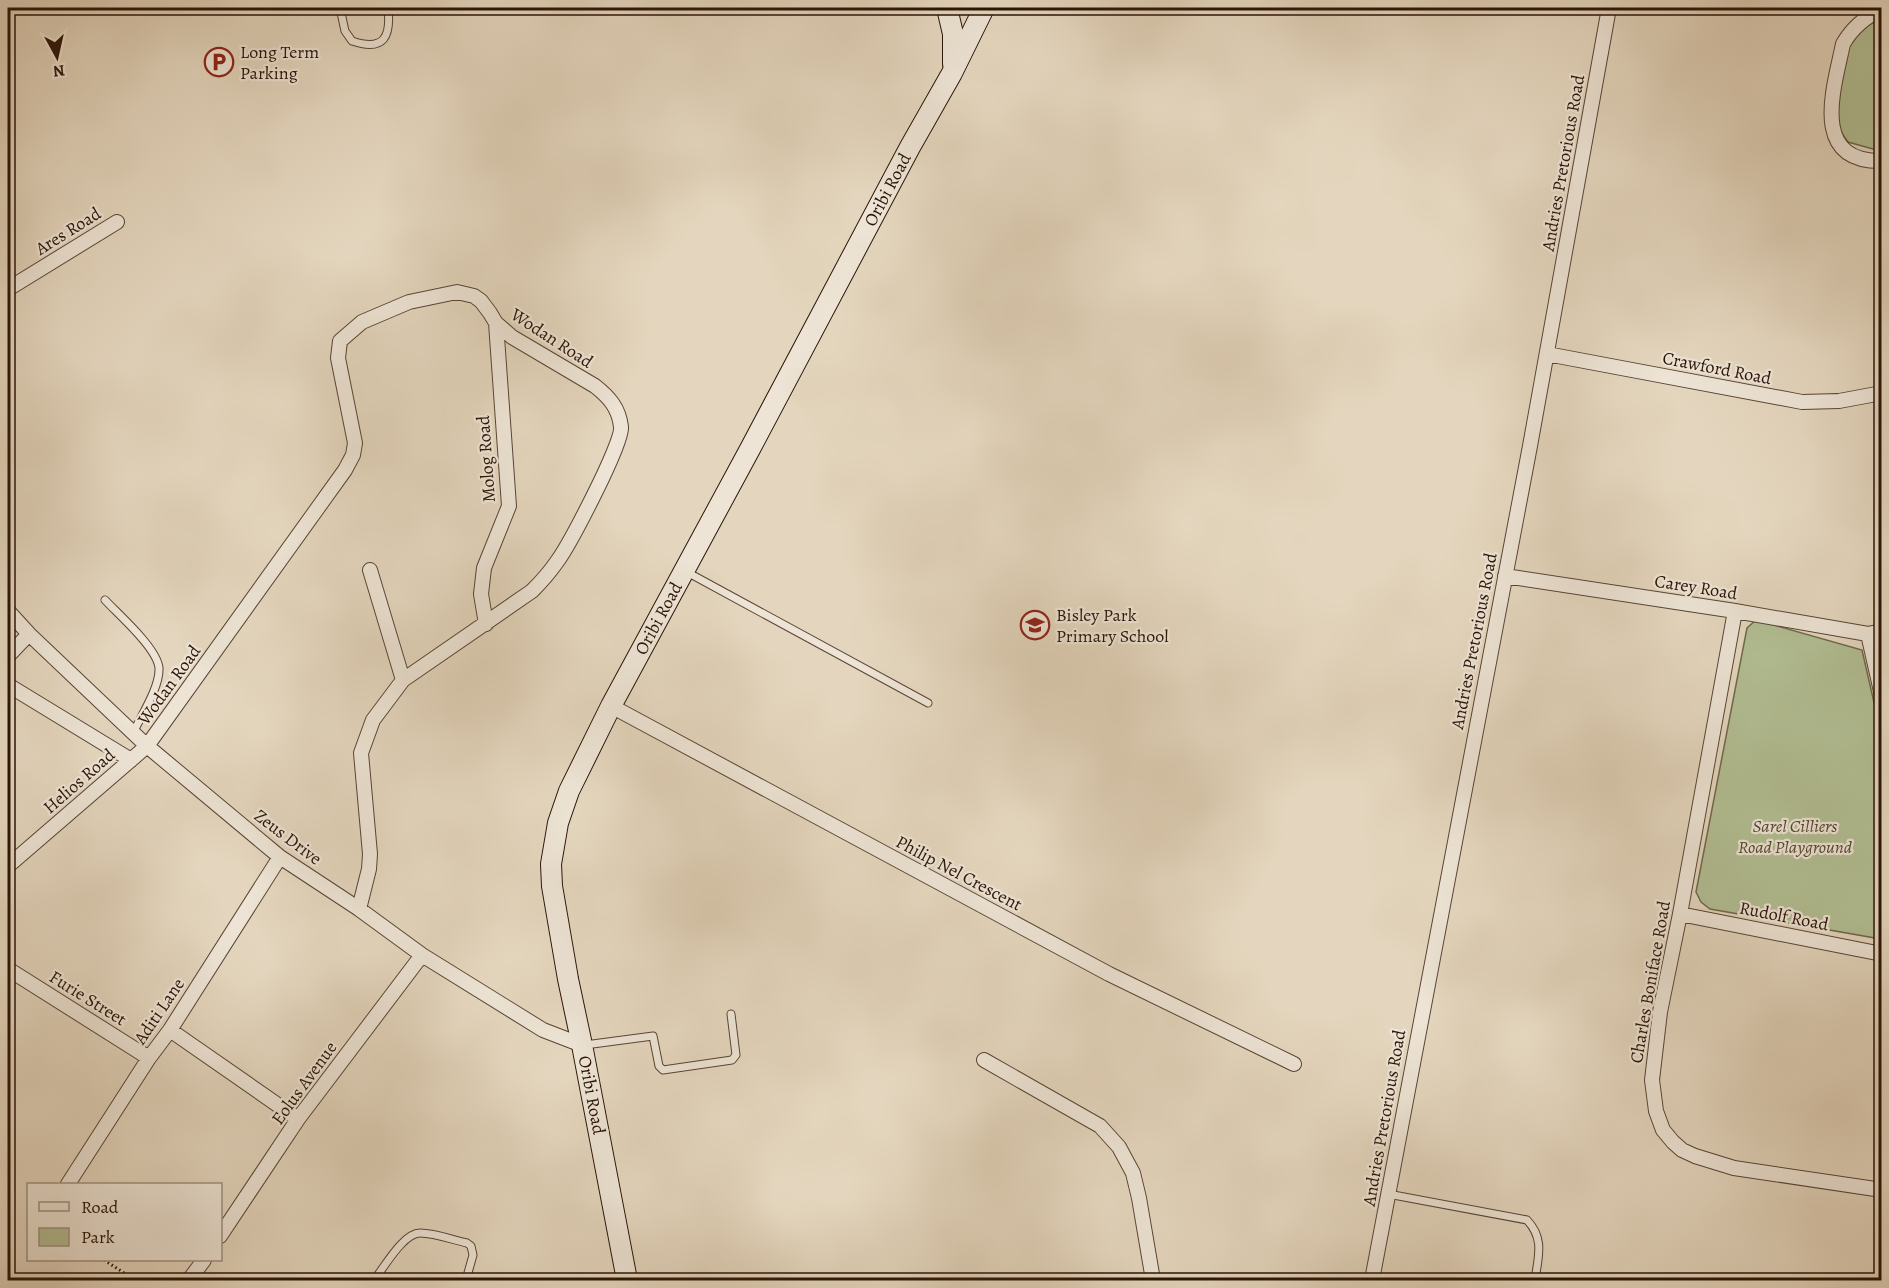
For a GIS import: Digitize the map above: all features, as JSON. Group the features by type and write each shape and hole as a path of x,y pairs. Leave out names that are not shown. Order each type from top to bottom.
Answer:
{"street":[{"path":"948,8 953,41 952,73"},
{"name":"Oribi Road","path":"627,1281 558,926 551,864 558,823 569,791 610,706 952,73 984,8"},
{"name":"Andries Pretorious Road","path":"1372,1281 1547,354 1609,8"},
{"path":"1881,9 1867,17 1844,44 1830,101 1835,138 1841,147 1861,159 1881,161"},
{"name":"Ares Road","path":"8,288 117,222"},
{"name":"Wodan Road","path":"147,746 266,582 353,455 354,433 338,358 340,341 362,322 409,302 457,292 474,296 496,323 527,347 595,386 607,396 618,412 622,429 614,454 558,562 532,591 403,680 373,720 361,753 370,854 369,869 359,909"},
{"name":"Molog Road","path":"486,624 482,594 484,568 509,506 496,323"},
{"name":"Crawford Road","path":"1547,354 1802,402 1839,401 1881,393"},
{"path":"370,570 403,680"},
{"name":"Carey Road","path":"1504,576 1875,633"},
{"name":"Zeus Drive","path":"8,611 29,634 147,746 280,857 359,909 422,955 543,1030 582,1046"},
{"name":"Charles Boniface Road","path":"1735,611 1660,1012 1652,1080 1656,1111 1663,1130 1682,1150 1734,1168 1881,1190"},
{"path":"1875,633 1881,696"},
{"path":"8,656 29,634"},
{"path":"8,685 131,760"},
{"name":"Philip Nel Crescent","path":"610,706 1110,974 1294,1064"},
{"name":"Helios Road","path":"8,866 147,746"},
{"name":"Aditi Lane","path":"69,1183 280,857"},
{"name":"Rudolf Road","path":"1680,914 1881,954"},
{"name":"Eolus Avenue","path":"222,1233 298,1119 422,955"},
{"name":"Furie Street","path":"8,969 148,1058"},
{"path":"170,1029 298,1119"},
{"path":"984,1060 1100,1126 1119,1147 1132,1173 1139,1198 1153,1281"},
{"path":"189,1281 203,1261"}],"lane":[{"path":"340,8 345,31 352,41 373,44 388,34 388,8"},
{"path":"684,570 928,703"},
{"path":"105,600 153,653 159,667 157,682 133,733"},
{"path":"582,1046 653,1036 659,1066 663,1070 732,1060 736,1055 731,1014"},
{"path":"1388,1194 1527,1220 1536,1230 1539,1240 1534,1281"},
{"path":"374,1281 402,1243 410,1235 420,1233 468,1243 471,1246 472,1255 466,1281"}],"path":[{"path":"106,1261 135,1281"}],"green space":[{"path":"1881,14 1880,151 1848,142 1838,128 1837,106 1850,39"},
{"name":"Sarel Cilliers Road Playground","path":"1756,620 1862,650 1881,733 1881,939 1710,909 1701,902 1696,892 1747,628"}],"place":[{"name":"Long Term Parking","path":"219,62"},
{"name":"Bisley Park Primary School","path":"1035,625"}]}
